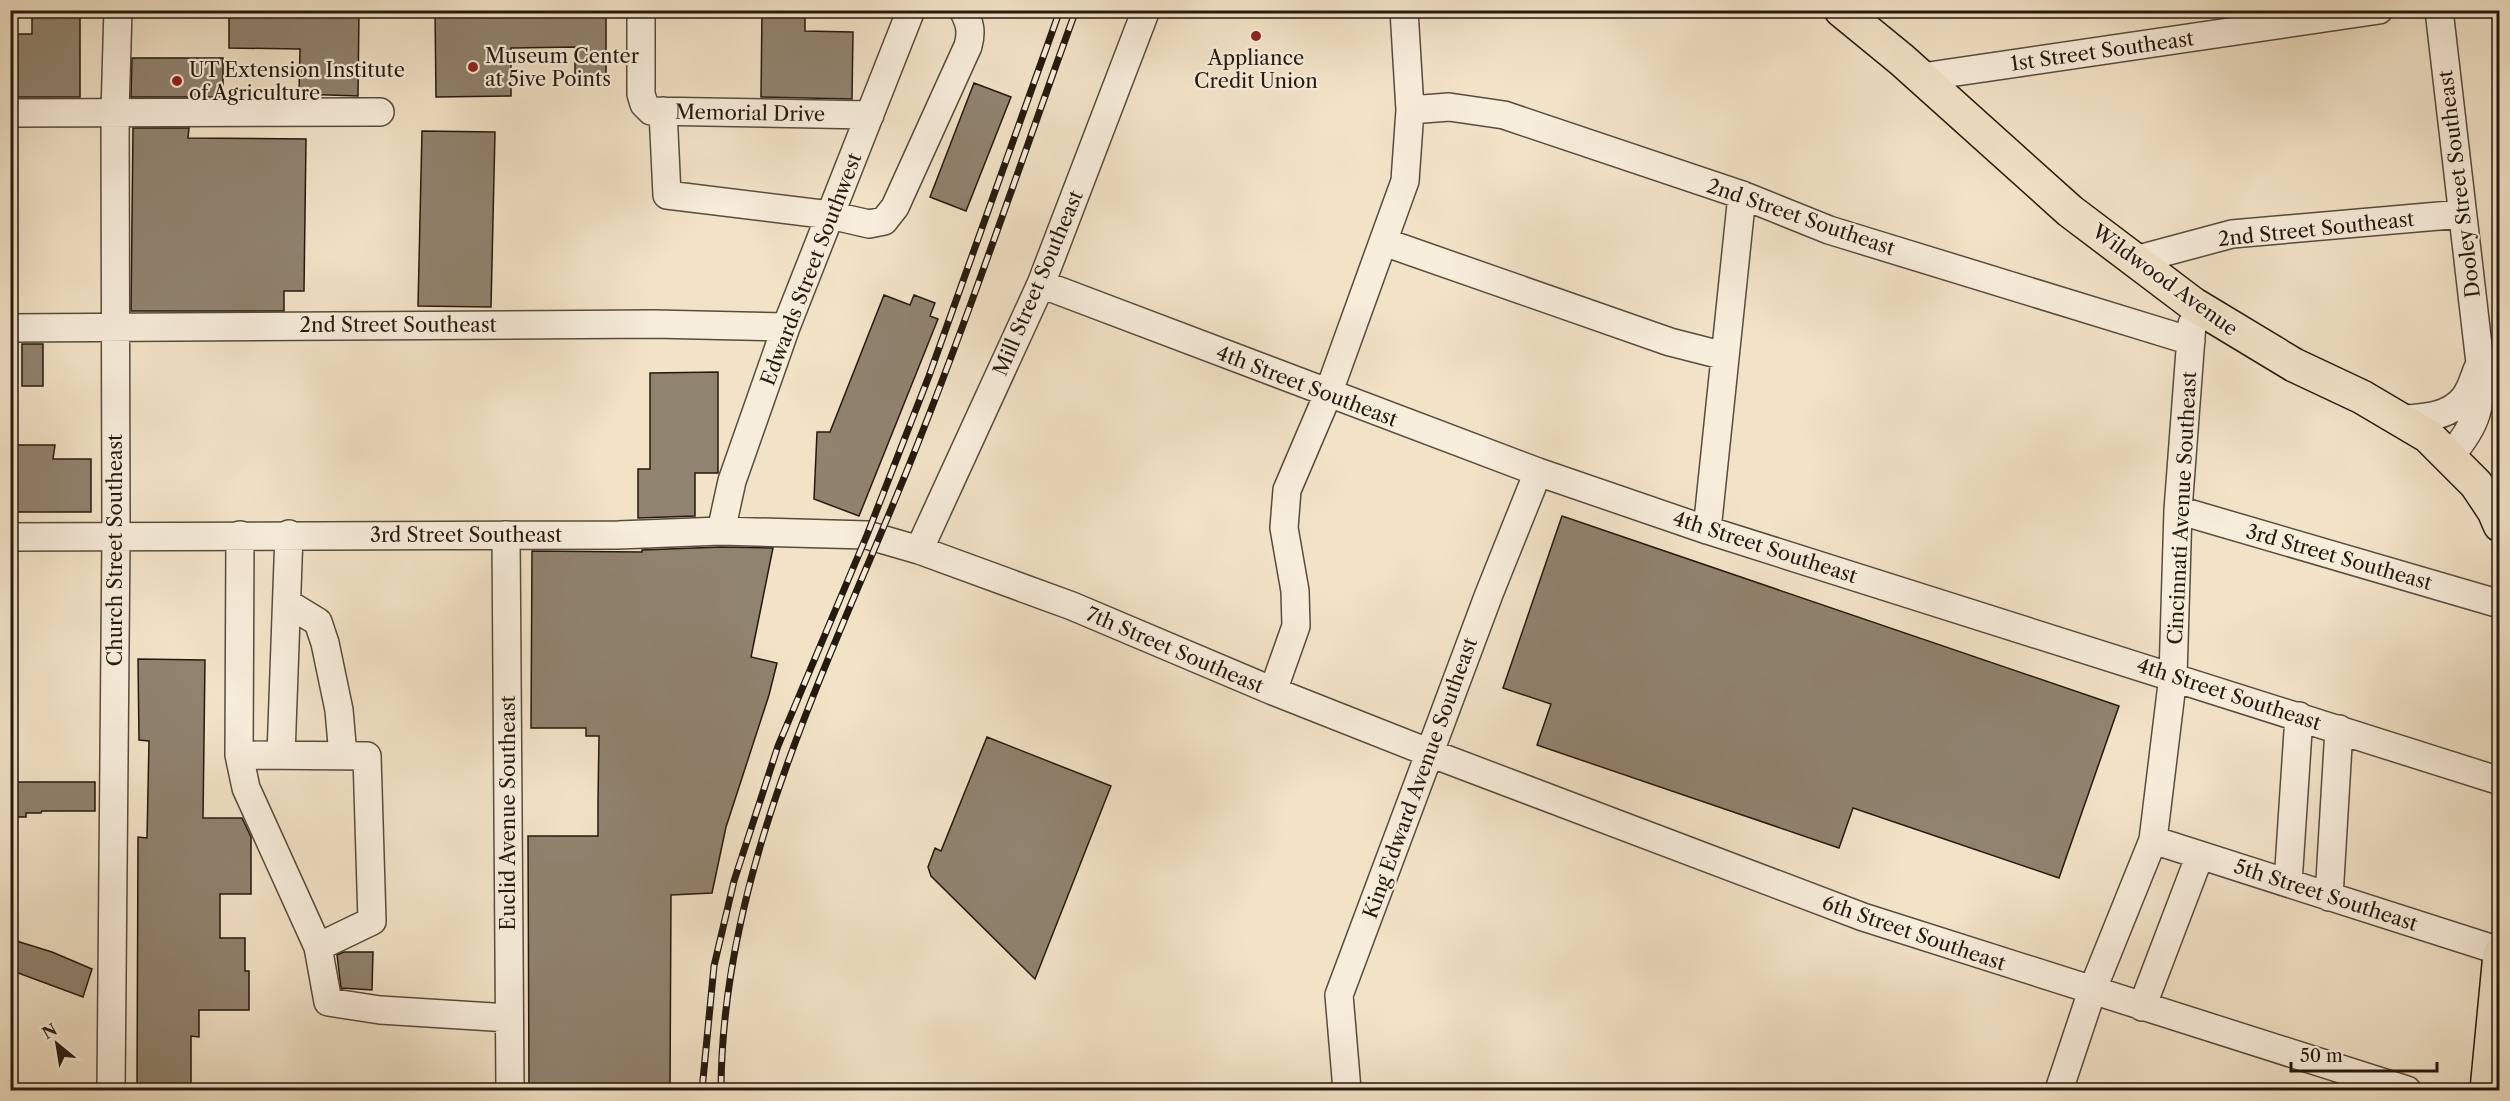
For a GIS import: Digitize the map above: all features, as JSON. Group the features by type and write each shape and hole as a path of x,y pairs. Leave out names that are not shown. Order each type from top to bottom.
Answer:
{"main road":[{"name":"Wildwood Avenue","path":"1841,10 1902,60 2070,211 2193,304 2294,365 2404,419 2428,436 2476,484 2494,512 2499,525"},
{"path":"2487,1090 2499,953"}],"street":[{"name":"Church Street Southeast","path":"111,1090 116,535 115,112 118,10"},
{"name":"Memorial Drive","path":"641,10 641,94 644,104 651,111 870,115"},
{"name":"Edwards Street Southwest","path":"721,531 732,481 786,327 911,10"},
{"path":"663,111 667,195 830,215 869,224 884,221 895,207 968,46 971,34 963,10"},
{"name":"Mill Street Southeast","path":"919,550 1041,284 1146,10"},
{"path":"1273,691 1296,626 1295,591 1284,528 1287,490 1328,394 1405,181 1410,110 1404,10"},
{"name":"1st Street Southeast","path":"1902,60 1923,77 2379,10"},
{"name":"Dooley Street Southeast","path":"2439,10 2482,395 2466,438 2450,456"},
{"name":"2nd Street Southeast","path":"1410,110 1449,107 1504,115 1742,195 1829,230 2191,341"},
{"path":"10,113 380,112"},
{"path":"1707,530 1742,195"},
{"name":"2nd Street Southeast","path":"2135,260 2232,234 2463,214"},
{"path":"1384,242 1670,342 1725,356"},
{"name":"4th Street Southeast","path":"1041,284 1538,472 1707,530 2499,780"},
{"name":"Cincinnati Avenue Southeast","path":"2059,1090 2092,991 2153,840 2173,676 2178,510 2193,304"},
{"name":"2nd Street Southeast","path":"10,328 654,324 786,327"},
{"path":"2404,419 2424,418 2448,412 2465,397 2480,363"},
{"name":"King Edward Avenue Southeast","path":"1347,1090 1339,995 1489,594 1538,472"},
{"name":"3rd Street Southeast","path":"2178,510 2499,604"},
{"name":"3rd Street Southeast","path":"10,537 289,534 618,535 721,531 867,535 919,550"},
{"path":"281,755 289,534"},
{"path":"240,535 239,755 246,788 318,947 328,1002 380,1010 509,1018"},
{"name":"Euclid Avenue Southeast","path":"506,535 510,1090"},
{"name":"7th Street Southeast","path":"919,550 1071,606 1273,691 1430,753"},
{"path":"287,603 318,622 325,643 339,710 343,756"},
{"path":"2288,883 2299,716"},
{"path":"2329,897 2338,729"},
{"name":"6th Street Southeast","path":"1430,753 1863,917 2407,1090"},
{"path":"239,755 367,756 372,921 318,947"},
{"name":"5th Street Southeast","path":"2153,840 2499,953"},
{"path":"2142,1007 2200,855"}],"building":[{"path":"32,10 80,10 80,97 16,97 16,34 32,34"},
{"path":"229,10 359,10 358,96 299,94 300,49 229,48"},
{"name":"Museum Center at 5ive Points","path":"435,10 606,10 606,86 575,86 575,47 511,48 511,96 436,97"},
{"path":"762,10 805,10 805,31 853,32 852,99 761,97"},
{"name":"UT Extension Institute of Agriculture","path":"132,58 223,58 223,97 131,97"},
{"path":"974,83 1011,97 966,211 930,197"},
{"path":"133,128 189,128 188,138 306,139 304,291 284,291 284,311 131,311"},
{"path":"422,131 495,132 491,307 418,306"},
{"path":"884,295 910,305 914,295 935,303 930,316 938,319 859,516 814,499 817,432 830,432"},
{"path":"22,344 43,344 43,386 22,386"},
{"path":"718,372 718,473 695,473 695,516 638,518 638,469 650,469 650,373"},
{"path":"10,445 55,445 53,459 91,459 91,512 10,512"},
{"path":"1562,516 2119,706 2059,878 1853,808 1839,848 1537,745 1551,704 1503,688"},
{"path":"773,548 751,657 777,663 769,695 726,827 712,893 671,895 670,1090 529,1090 528,836 598,836 599,736 586,736 586,728 531,728 532,551 642,552 642,550"},
{"path":"138,659 205,660 203,818 242,818 251,837 251,894 220,894 220,938 245,938 245,971 249,971 249,1010 199,1010 199,1037 191,1036 191,1090 137,1090 138,837 147,838 149,741 139,740"},
{"path":"987,737 1111,786 1035,979 931,876 928,867 935,848 941,851"},
{"path":"10,782 95,782 95,811 42,811 41,813 26,813 26,817 10,817"},
{"path":"10,939 52,952 92,969 83,997 10,970"},
{"path":"344,952 373,952 372,990 341,988 337,955"}],"railway":[{"path":"702,1090 714,966 734,881 778,746 867,535 929,376 1060,10"},
{"path":"721,1090 726,1008 740,927 760,847 815,692 932,407 1076,10"}],"place":[{"name":"Appliance Credit Union","path":"1256,36"},
{"name":"Museum Center at 5ive Points","path":"473,67"},
{"name":"UT Extension Institute of Agriculture","path":"177,81"}]}
